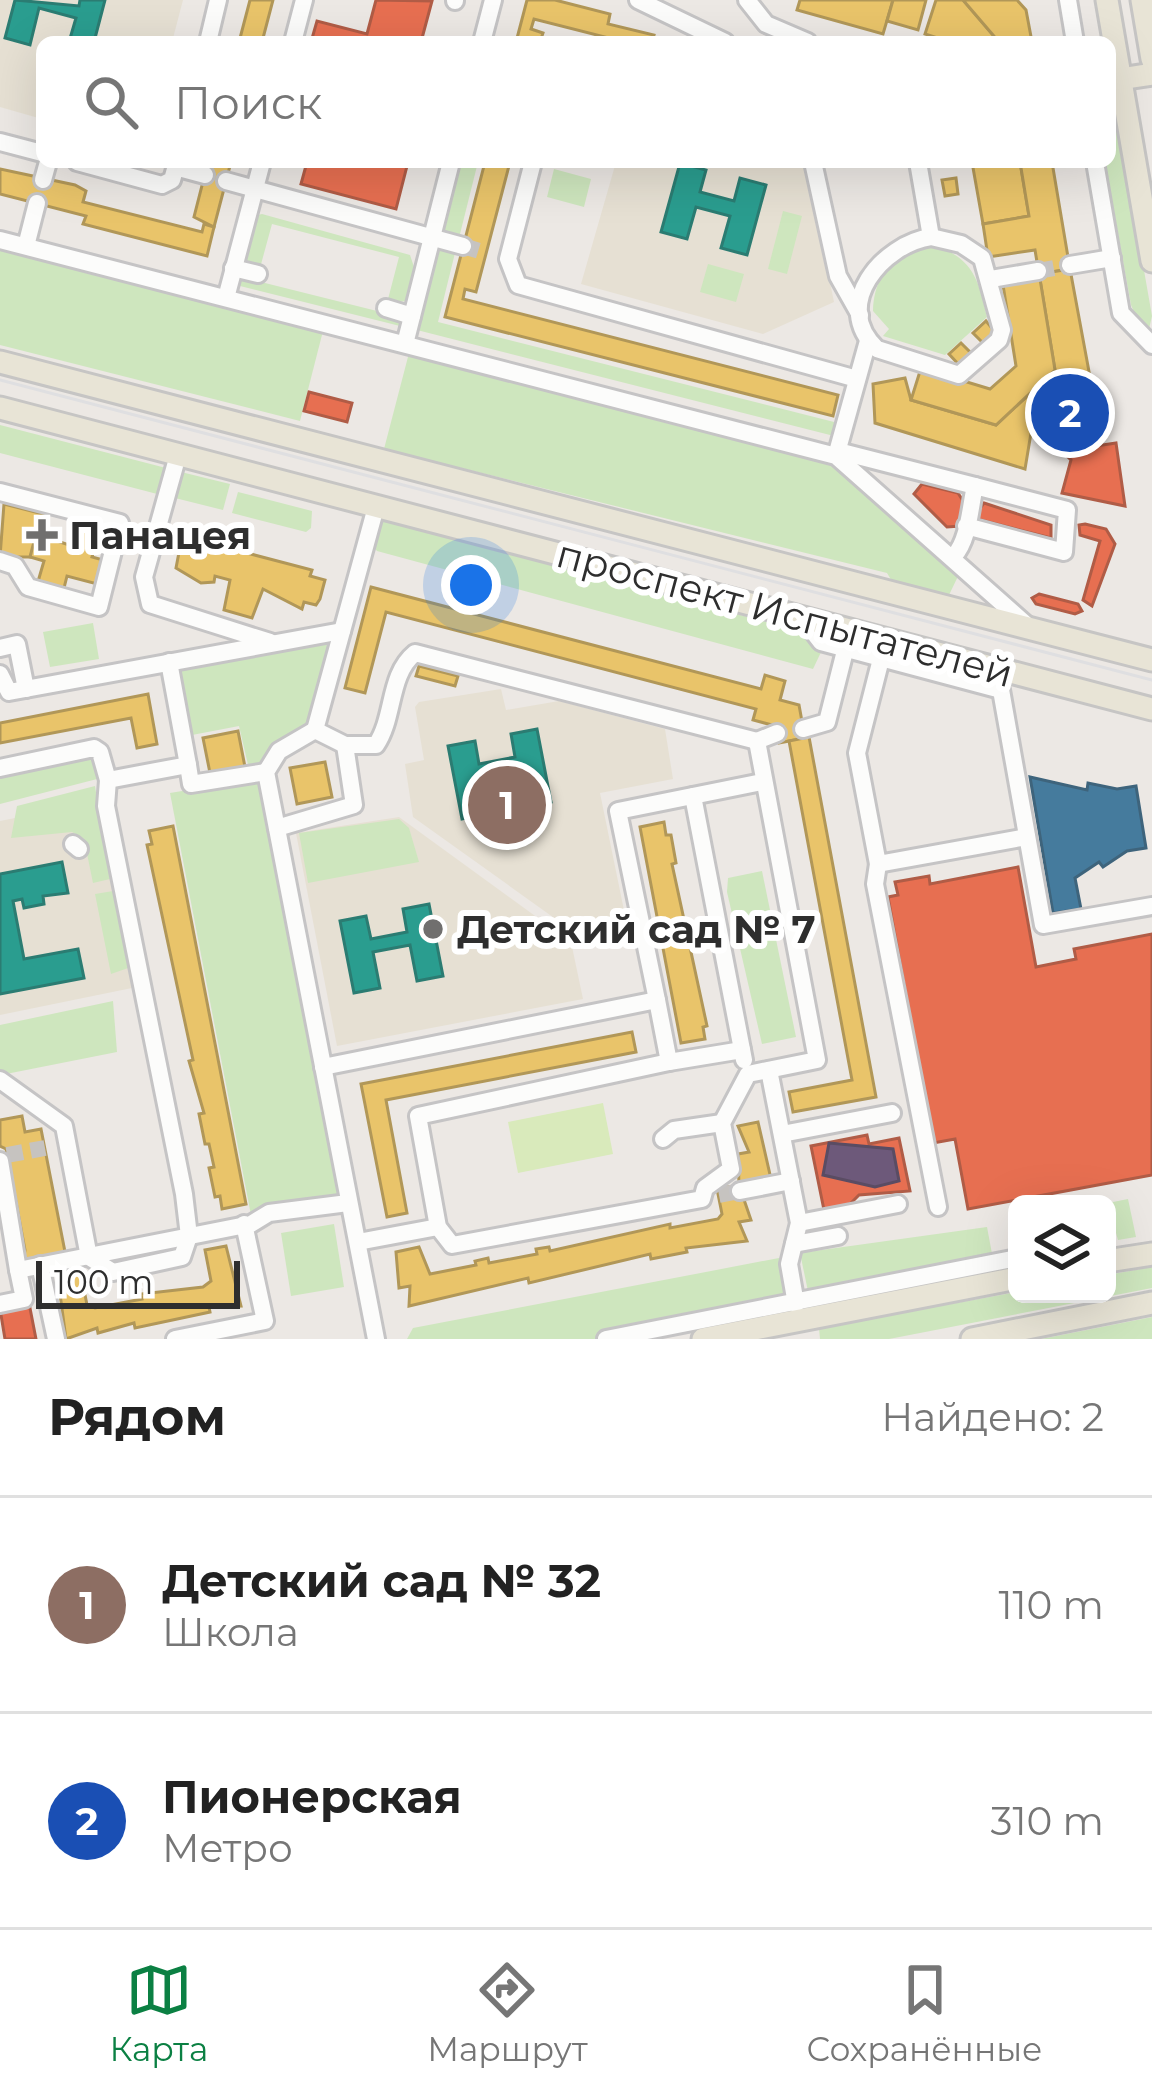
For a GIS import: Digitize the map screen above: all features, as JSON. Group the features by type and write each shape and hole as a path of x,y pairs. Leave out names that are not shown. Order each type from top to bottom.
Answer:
{"main road":[{"path":"1107,0 1113,36"},
{"path":"1146,4 1152,59"},
{"path":"1116,55 1152,261"},
{"path":"1120,79 1152,74"},
{"name":"проспект Испытателей","path":"0,362 1152,660"},
{"name":"проспект Испытателей","path":"0,408 803,619 848,639 981,675 1152,709"},
{"path":"1116,1260 1152,1254"},
{"path":"703,1339 1008,1281"},
{"path":"971,1339 1152,1303"}],"street":[{"path":"209,36 218,0"},
{"path":"295,36 304,0"},
{"path":"638,0 712,36"},
{"path":"747,0 758,18 792,36"},
{"path":"1067,0 1074,36"},
{"path":"483,36 486,1"},
{"path":"0,142 36,151"},
{"path":"98,168 162,185 172,180 175,168"},
{"path":"184,168 205,176"},
{"path":"226,298 260,168"},
{"path":"405,344 450,168"},
{"path":"531,168 508,259 518,285 857,379"},
{"path":"814,168 838,276 861,316 868,340 877,349 953,375 964,372 1001,335 991,279 972,250 931,237 907,242 882,258 866,281 861,316"},
{"path":"919,168 931,237"},
{"path":"1096,168 1121,313 1152,345"},
{"path":"226,181 463,247"},
{"path":"26,247 37,203"},
{"path":"0,240 1067,510 1064,552 966,526"},
{"path":"486,253 508,259"},
{"path":"1070,266 1112,258"},
{"path":"233,268 258,274"},
{"path":"991,279 1038,271"},
{"path":"386,308 412,316"},
{"path":"837,453 868,340"},
{"path":"837,453 1032,629"},
{"path":"178,455 144,578 150,604 275,643"},
{"path":"953,556 975,486"},
{"path":"0,492 120,523 99,607 28,587 15,566 0,561"},
{"path":"376,506 315,730 279,751 266,772 376,1339"},
{"path":"0,674 9,692 342,631"},
{"path":"803,729 826,722 848,639 881,659 981,675 1001,690 1042,925 1152,906"},
{"path":"0,648 17,644 26,688"},
{"path":"315,730 345,745 376,745 387,729 403,663 415,653 757,741 777,733"},
{"path":"881,659 867,738 857,753 878,864 875,884 938,1208"},
{"path":"169,662 191,784 266,772"},
{"path":"748,1074 817,1060 757,741"},
{"path":"277,828 355,805 345,745"},
{"path":"0,768 94,748 100,752 108,780 106,806 189,1236"},
{"path":"108,780 188,765"},
{"path":"669,1062 618,811 762,782"},
{"path":"693,796 748,1074 722,1123 731,1169 705,1188 710,1197 452,1245 439,1227 418,1116 742,1050"},
{"path":"878,864 1027,837"},
{"path":"322,1067 657,1000"},
{"path":"770,1070 799,1223 789,1264 796,1304"},
{"path":"0,1080 64,1126 89,1257"},
{"path":"782,1134 892,1113"},
{"path":"663,1139 674,1130 722,1123"},
{"path":"45,1148 67,1144"},
{"path":"2,1158 24,1299"},
{"path":"740,1191 791,1181"},
{"path":"18,1270 244,1225 269,1213 349,1203"},
{"path":"799,1223 898,1204"},
{"path":"177,1339 265,1321 244,1225"},
{"path":"358,1242 439,1227"},
{"path":"794,1244 838,1236"},
{"path":"606,1339 1008,1260"},
{"path":"40,1265 56,1339"},
{"path":"0,1304 46,1294"}],"shaded area":[{"path":"0,0 183,0 174,36 36,36 36,117 0,107"},
{"path":"614,168 806,168 834,302 763,334 581,284"},
{"path":"501,689 506,710 559,701 665,729 673,779 600,793 628,930 585,940 413,817 405,764 424,760 415,707 419,702"},
{"path":"95,802 132,988 0,1015 0,821"},
{"name":"Детский сад № 7","path":"399,817 571,942 583,999 337,1046 296,833"}],"green space":[{"path":"1116,110 1152,316 1149,329 1141,328 1131,305 1106,168 1116,168"},
{"path":"458,168 476,168 459,238 441,234"},
{"path":"554,169 591,179 584,207 547,197"},
{"path":"783,211 802,216 787,274 768,269"},
{"path":"262,214 410,255 415,270 408,301 387,303 399,257 272,224 260,268 242,262 254,216"},
{"path":"934,246 958,257 972,272 987,317 945,355 883,336 889,329 873,311 878,285 890,265 909,252"},
{"path":"0,249 323,331 300,421 0,345"},
{"path":"437,249 455,253 438,322 838,423 834,436 417,330"},
{"path":"708,264 744,274 736,302 700,292"},
{"path":"241,277 397,316 400,326 236,285"},
{"path":"409,353 837,461 961,570 949,595 893,583 887,573 384,449"},
{"path":"0,425 166,468 161,495 0,453"},
{"path":"181,472 230,484 223,510 175,498"},
{"path":"238,492 312,511 311,528 306,532 232,513"},
{"path":"380,520 812,634 823,648 813,669 377,551 373,546"},
{"path":"93,623 99,659 50,667 43,632"},
{"path":"331,638 309,718 287,751 249,769 239,726 192,735 179,668"},
{"path":"95,757 101,778 0,804 0,773"},
{"path":"260,778 340,1191 338,1197 251,1215 170,793"},
{"path":"95,786 110,879 93,883 84,839 72,832 11,838 17,806"},
{"path":"399,819 409,828 419,862 308,883 299,833"},
{"path":"762,871 796,1037 762,1044 727,892 728,878"},
{"path":"113,891 131,967 111,974 95,894"},
{"path":"113,1001 117,1052 6,1074 0,1069 0,1025"},
{"path":"603,1103 613,1154 518,1173 508,1122"},
{"path":"1128,1199 1136,1237 1118,1240 1116,1201"},
{"path":"334,1224 344,1287 291,1296 281,1233"},
{"path":"987,1227 993,1259 809,1296 800,1253"},
{"path":"779,1258 789,1302 594,1339 407,1339 413,1328"},
{"path":"1152,1267 1152,1288 1116,1295 1116,1273"},
{"path":"1008,1294 1008,1303 1075,1303 889,1339 820,1339 819,1328"},
{"path":"1152,1317 1152,1339 1041,1339"}],"building: Жильё":[{"path":"250,0 273,0 264,36 241,36"},
{"path":"527,0 555,0 610,14 608,24 654,35 601,36 534,19 531,29 542,36 518,36"},
{"path":"800,0 893,0 883,34 797,10"},
{"path":"893,0 926,0 918,30 887,21"},
{"path":"936,0 963,0 994,36 931,36 925,34"},
{"path":"963,0 1017,0 1026,10 1031,36 994,36"},
{"path":"206,168 229,168 214,227 194,217"},
{"path":"483,168 508,168 476,292 465,289 463,299 838,395 833,416 445,317"},
{"path":"973,168 1021,168 1029,216 983,224"},
{"path":"1021,168 1053,168 1070,269 1039,274 1035,250 988,257 983,224 1029,216"},
{"path":"0,169 75,185 86,191 83,202 202,232 204,224 214,227 207,256 83,224 86,216 0,194"},
{"path":"956,178 958,194 945,196 942,180"},
{"path":"1070,269 1095,404 1062,404 1031,433 1025,469 875,423 873,384 905,378 911,400 996,425 1055,370 1039,274"},
{"path":"1040,279 1055,370 996,425 911,400 921,368 990,389 1016,366 1003,285"},
{"path":"986,321 996,333 984,344 973,333"},
{"path":"961,343 973,355 960,366 949,354"},
{"path":"4,504 47,515 30,557 0,557"},
{"path":"74,521 100,528 92,557 107,561 101,585 67,576 63,592 37,585 44,561 30,557 36,534 72,546"},
{"path":"193,539 312,570 310,576 325,580 320,599 316,605 304,602 302,609 263,589 252,618 224,610 230,580 215,576 214,582 201,583 176,568 181,542 191,545"},
{"path":"371,587 761,689 765,675 785,681 780,700 799,705 805,738 779,743 776,726 753,720 756,709 386,612 365,693 345,688"},
{"path":"419,666 458,676 455,686 416,676"},
{"path":"148,694 157,744 137,748 131,718 0,743 0,723"},
{"path":"238,731 245,767 210,773 203,738"},
{"path":"809,737 876,1097 793,1112 789,1092 852,1080 789,741"},
{"path":"325,762 332,797 297,804 290,768"},
{"path":"664,822 666,835 671,835 676,863 672,864 707,1026 703,1027 705,1039 681,1043 640,827"},
{"path":"173,826 246,1204 222,1209 209,1168 214,1167 199,1114 204,1113 189,1061 193,1060 147,845 152,844 149,831"},
{"path":"632,1032 636,1052 386,1100 407,1213 387,1217 361,1084"},
{"path":"22,1116 25,1132 41,1129 66,1257 23,1262 25,1250 6,1149 0,1146 0,1120"},
{"path":"758,1122 771,1179 739,1185 738,1154 749,1152 738,1126"},
{"path":"739,1185 751,1220 739,1222 747,1241 686,1248 687,1252 651,1259 650,1254 409,1306 410,1286 399,1288 396,1252 419,1247 430,1274 488,1258 489,1263 537,1254 536,1249 549,1247 550,1251 670,1224 670,1228 718,1219 722,1214 717,1189"},
{"path":"226,1246 241,1306 209,1307 210,1312 135,1328 134,1323 98,1333 97,1328 66,1339 58,1279 81,1274 87,1305 95,1308 142,1299 141,1294 203,1287 211,1281 205,1250"}],"building: Торговля":[{"path":"376,0 432,1 423,36 313,36 317,21 367,34"},
{"path":"305,168 406,168 396,209 301,184"},
{"path":"309,392 352,403 347,422 304,411"},
{"path":"1078,443 1083,448 1116,443 1125,506 1062,493 1071,460 1066,455"},
{"path":"922,484 958,493 965,504 960,526 947,527 914,494"},
{"path":"984,503 1051,525 1051,538 973,518"},
{"path":"1079,525 1106,529 1115,544 1092,606 1083,600 1100,541 1080,535"},
{"path":"1039,594 1078,604 1082,611 1075,614 1036,604 1032,598"},
{"path":"1018,867 1036,967 1076,959 1074,949 1152,934 1152,1175 1044,1195 1008,1195 1008,1202 968,1209 955,1139 933,1143 888,897 898,895 895,882 929,876 930,884"},
{"path":"867,1135 869,1144 899,1138 910,1191 859,1195 850,1204 824,1210 811,1146"},
{"path":"29,1303 36,1339 5,1339 0,1309"}],"building: Офисы":[{"path":"829,1143 893,1149 899,1181 875,1187 823,1175"}],"building: Школы":[{"path":"15,0 79,6 80,0 105,0 96,36 71,36 76,18 39,8 30,45 5,38"},
{"path":"679,168 706,170 700,192 734,201 740,178 766,185 747,255 721,248 730,216 696,207 687,239 661,232"},
{"path":"537,729 551,802 525,807 518,771 482,778 489,813 462,819 448,746 475,741 479,764 515,757 511,734"},
{"path":"62,862 68,893 43,896 44,904 24,908 22,899 13,901 24,959 78,949 84,978 0,994 0,874"},
{"path":"429,904 443,976 417,981 410,945 373,952 380,988 354,993 340,921 366,916 371,939 407,932 403,909"}],"building: Учреждения":[{"path":"1030,777 1087,790 1088,783 1117,789 1136,786 1146,848 1127,851 1103,867 1099,862 1075,878 1081,909 1053,913"}],"tunnel":[{"path":"463,246 486,253"},
{"path":"1038,271 1070,265"},
{"path":"7,1155 45,1148"},
{"path":"719,1195 740,1191"}],"tram line":[{"path":"0,380 1152,680"}],"place":[{"name":"Пионерская","path":"1070,413"},
{"name":"Панацея","path":"42,535"},
{"name":"Детский сад № 32","path":"507,805"},
{"name":"Детский сад № 7","path":"433,929"}]}
